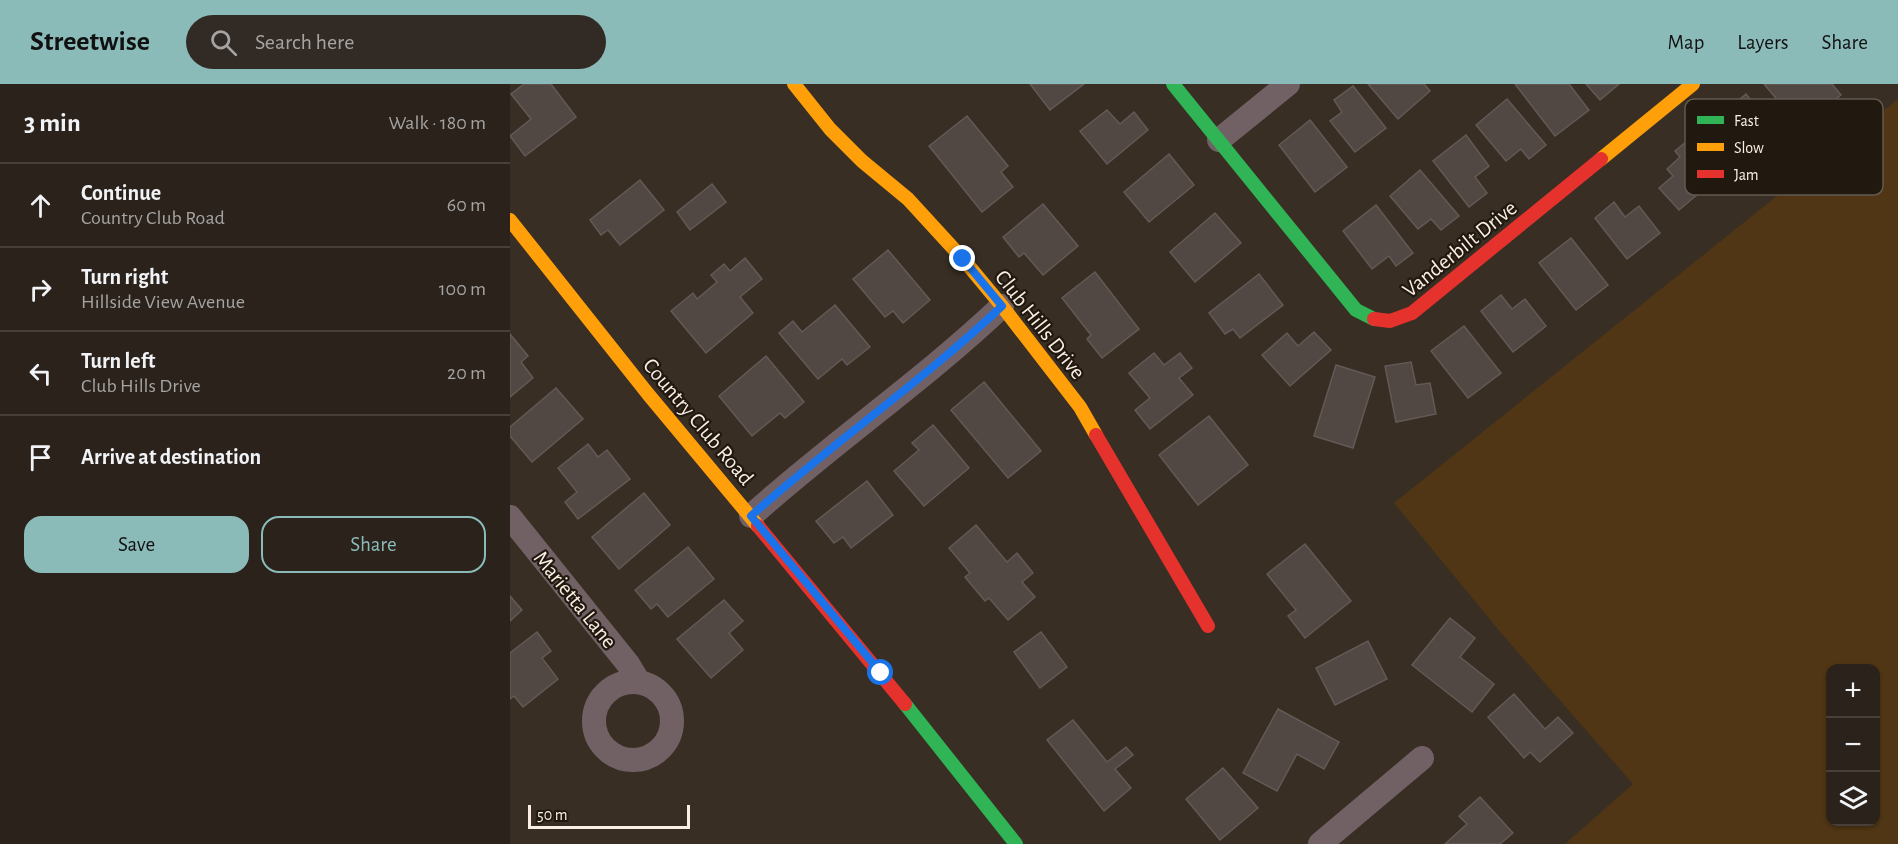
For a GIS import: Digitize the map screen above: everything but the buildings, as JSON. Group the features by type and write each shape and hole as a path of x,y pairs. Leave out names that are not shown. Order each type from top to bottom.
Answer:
{"street":[{"name":"Club Hills Drive","path":"794,84 830,129 908,199 963,259 1080,407 1208,626"},
{"name":"Vanderbilt Drive","path":"1173,84 1356,310 1369,318 1383,322 1398,320 1412,313 1693,84"},
{"path":"1218,140 1288,84"},
{"name":"Country Club Road","path":"510,220 648,394 881,673 1016,844"},
{"path":"751,516 796,476 966,340 1002,306"},
{"name":"Marietta Lane","path":"510,517 628,664 639,682"},
{"path":"1320,844 1422,758"}],"shaded area":[{"path":"1898,99 1898,844 1565,844 1633,784 1502,634 1394,503 1778,195 1883,195 1883,111"}],"traffic: fast":[{"path":"1173,84 1356,310 1374,319"},
{"path":"905,704 1016,844"}],"traffic: slow":[{"path":"794,84 830,129 862,161 908,199 963,259 1080,407 1096,435"},
{"path":"1601,159 1693,84"},
{"path":"510,220 648,394 758,526"}],"traffic: jam":[{"path":"1374,319 1390,321 1412,313 1601,159"},
{"path":"1096,435 1208,626"},
{"path":"758,526 905,704"}],"route":[{"path":"881,673 751,516 796,476 966,340 1002,306 963,259"}]}
